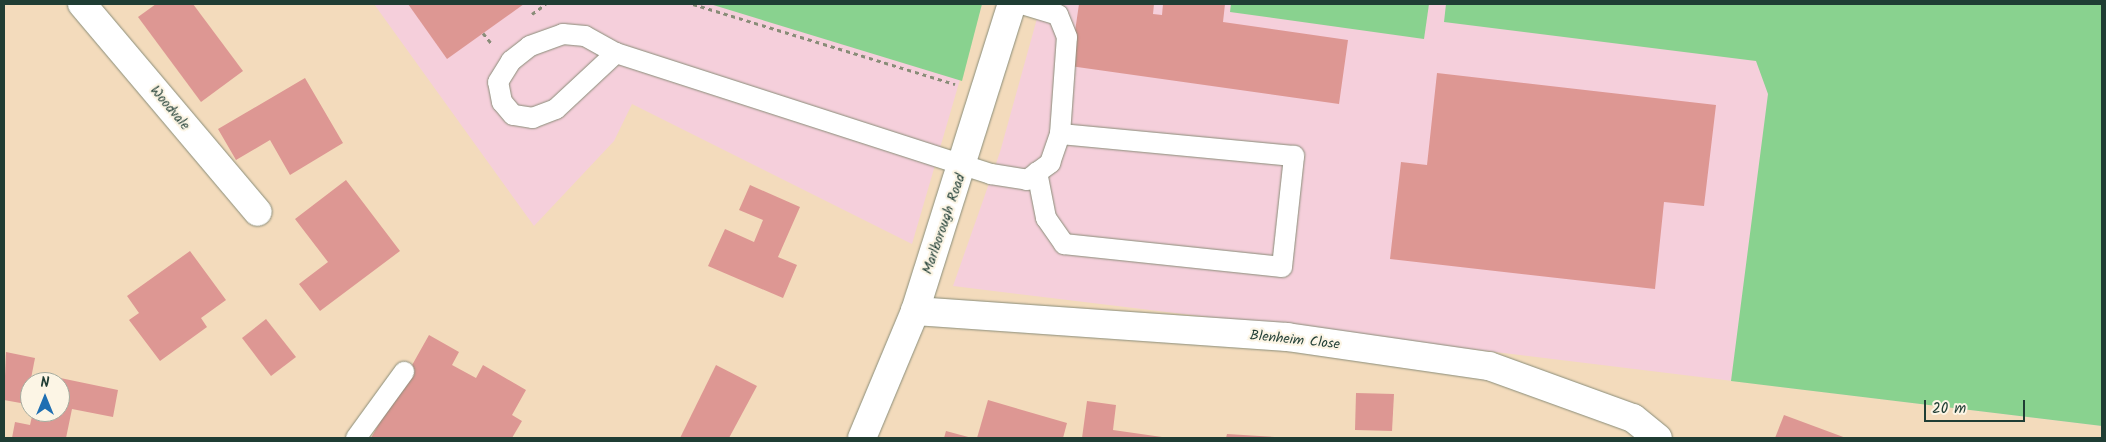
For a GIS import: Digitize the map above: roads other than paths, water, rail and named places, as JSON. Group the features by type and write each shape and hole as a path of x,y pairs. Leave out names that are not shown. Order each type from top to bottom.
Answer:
{"street":[{"name":"Woodvale","path":"82,4 258,212"},
{"name":"Marlborough Road","path":"862,438 915,311 987,93 1012,4"},
{"name":"Blenheim Close","path":"915,311 1287,337 1489,366 1633,418 1658,438"}],"lane":[{"path":"616,53 556,109 533,118 513,115 502,102 498,82 511,61 530,46 563,34 585,36 616,53 964,165 1027,180 1050,163 1060,134 1066,37 1058,15 1022,4"},
{"path":"1037,172 1046,218 1064,244 1282,267 1294,156 1060,134"},
{"path":"356,438 404,372"}]}
